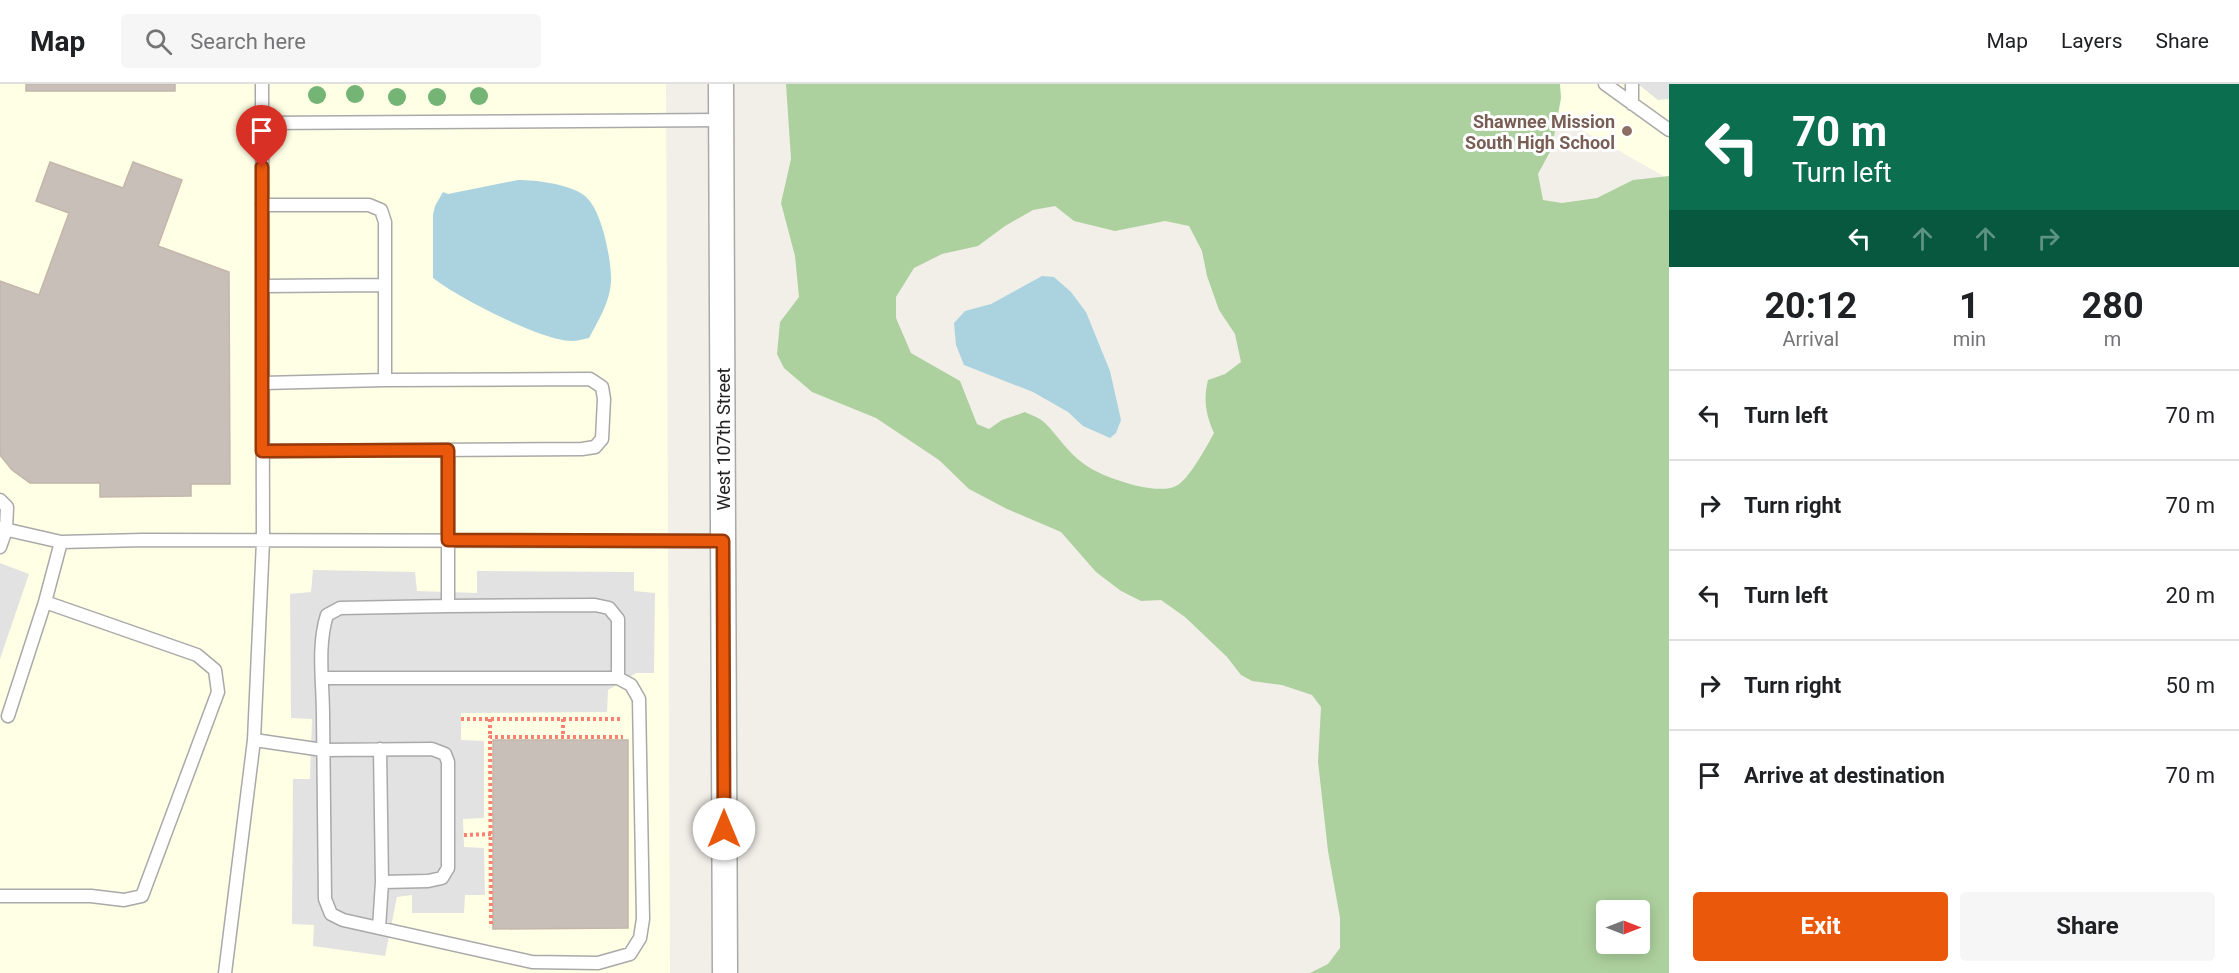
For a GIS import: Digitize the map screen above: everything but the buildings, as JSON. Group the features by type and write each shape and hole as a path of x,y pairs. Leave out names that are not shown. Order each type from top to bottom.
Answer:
{"street":[{"name":"West 107th Street","path":"721,84 725,973"}],"lane":[{"path":"225,973 254,740 262,541 262,84"},
{"path":"1605,84 1669,130"},
{"path":"1632,84 1632,104"},
{"path":"262,123 721,120"},
{"path":"262,206 369,205 381,210 385,222 385,380"},
{"path":"262,286 385,285"},
{"path":"262,383 590,379 602,387 604,399 602,439 595,447 262,451"},
{"path":"448,450 448,606"},
{"path":"0,500 7,507 0,547"},
{"path":"3,529 61,542 143,540 723,541"},
{"path":"8,716 45,602 61,542"},
{"path":"0,896 91,896 124,900 142,896 218,692 214,670 197,655 45,602"},
{"path":"322,678 618,678 631,685 639,699 642,918 640,938 630,954 598,963 532,962 343,920 331,914 325,899 322,678 322,630 327,615 340,608 595,605 609,608 618,619 618,678"},
{"path":"254,740 323,750 432,748 445,754 448,762 448,868 442,878 428,881 382,882"},
{"path":"379,928 382,882 380,749"}],"path":[{"path":"461,719 630,719"},
{"path":"490,719 491,924"},
{"path":"563,719 563,737"},
{"path":"490,738 630,736"},
{"path":"464,835 492,834"}],"shaded area":[{"path":"0,84 666,84 670,973 0,973"},
{"name":"Shawnee Mission South High School","path":"1500,84 1669,84 1669,179"},
{"path":"1638,84 1669,84 1669,99 1658,100"},
{"path":"0,563 29,574 0,659"},
{"path":"313,570 415,572 417,591 477,593 477,571 634,572 634,591 655,593 654,673 636,673 608,690 607,712 461,713 461,740 484,741 484,818 463,819 464,847 484,848 485,895 465,895 464,913 412,913 412,895 397,897 385,956 313,946 314,925 292,924 293,779 310,779 312,719 291,718 290,594 311,592"}],"green space":[{"path":"786,84 1560,84 1561,98 1552,148 1538,174 1543,200 1562,203 1597,198 1633,180 1669,176 1669,973 1310,973 1328,964 1340,948 1340,918 1328,851 1318,762 1321,707 1312,695 1282,685 1252,681 1241,675 1227,657 1185,617 1161,600 1141,601 1121,591 1096,572 1061,532 1007,509 969,489 939,460 876,418 812,392 784,368 777,354 780,322 799,297 795,256 781,203 791,159","holes":["1055,206 1074,221 1115,231 1165,221 1189,226 1202,251 1207,276 1219,310 1235,334 1241,362 1225,374 1208,380 1206,407 1214,433 1191,470 1176,486 1156,489 1143,487 1129,484 1092,469 1073,455 1043,421 1025,412 1002,420 989,429 977,424 960,381 911,353 896,318 896,297 914,268 942,254 978,246 1005,226 1033,210"]}],"water":[{"path":"518,180 571,188 585,196 596,212 608,249 611,282 606,304 589,338 571,341 541,334 500,317 433,278 433,215 443,192 448,194"},
{"path":"1042,276 1054,277 1071,292 1086,312 1110,371 1121,420 1116,433 1110,438 1083,426 1068,412 1033,392 964,365 956,345 954,323 965,311 991,304"}],"place":[{"name":"Shawnee Mission South High School","path":"1627,131"}],"route":[{"path":"262,167 262,451 448,450 448,540 723,541 724,829"}]}
